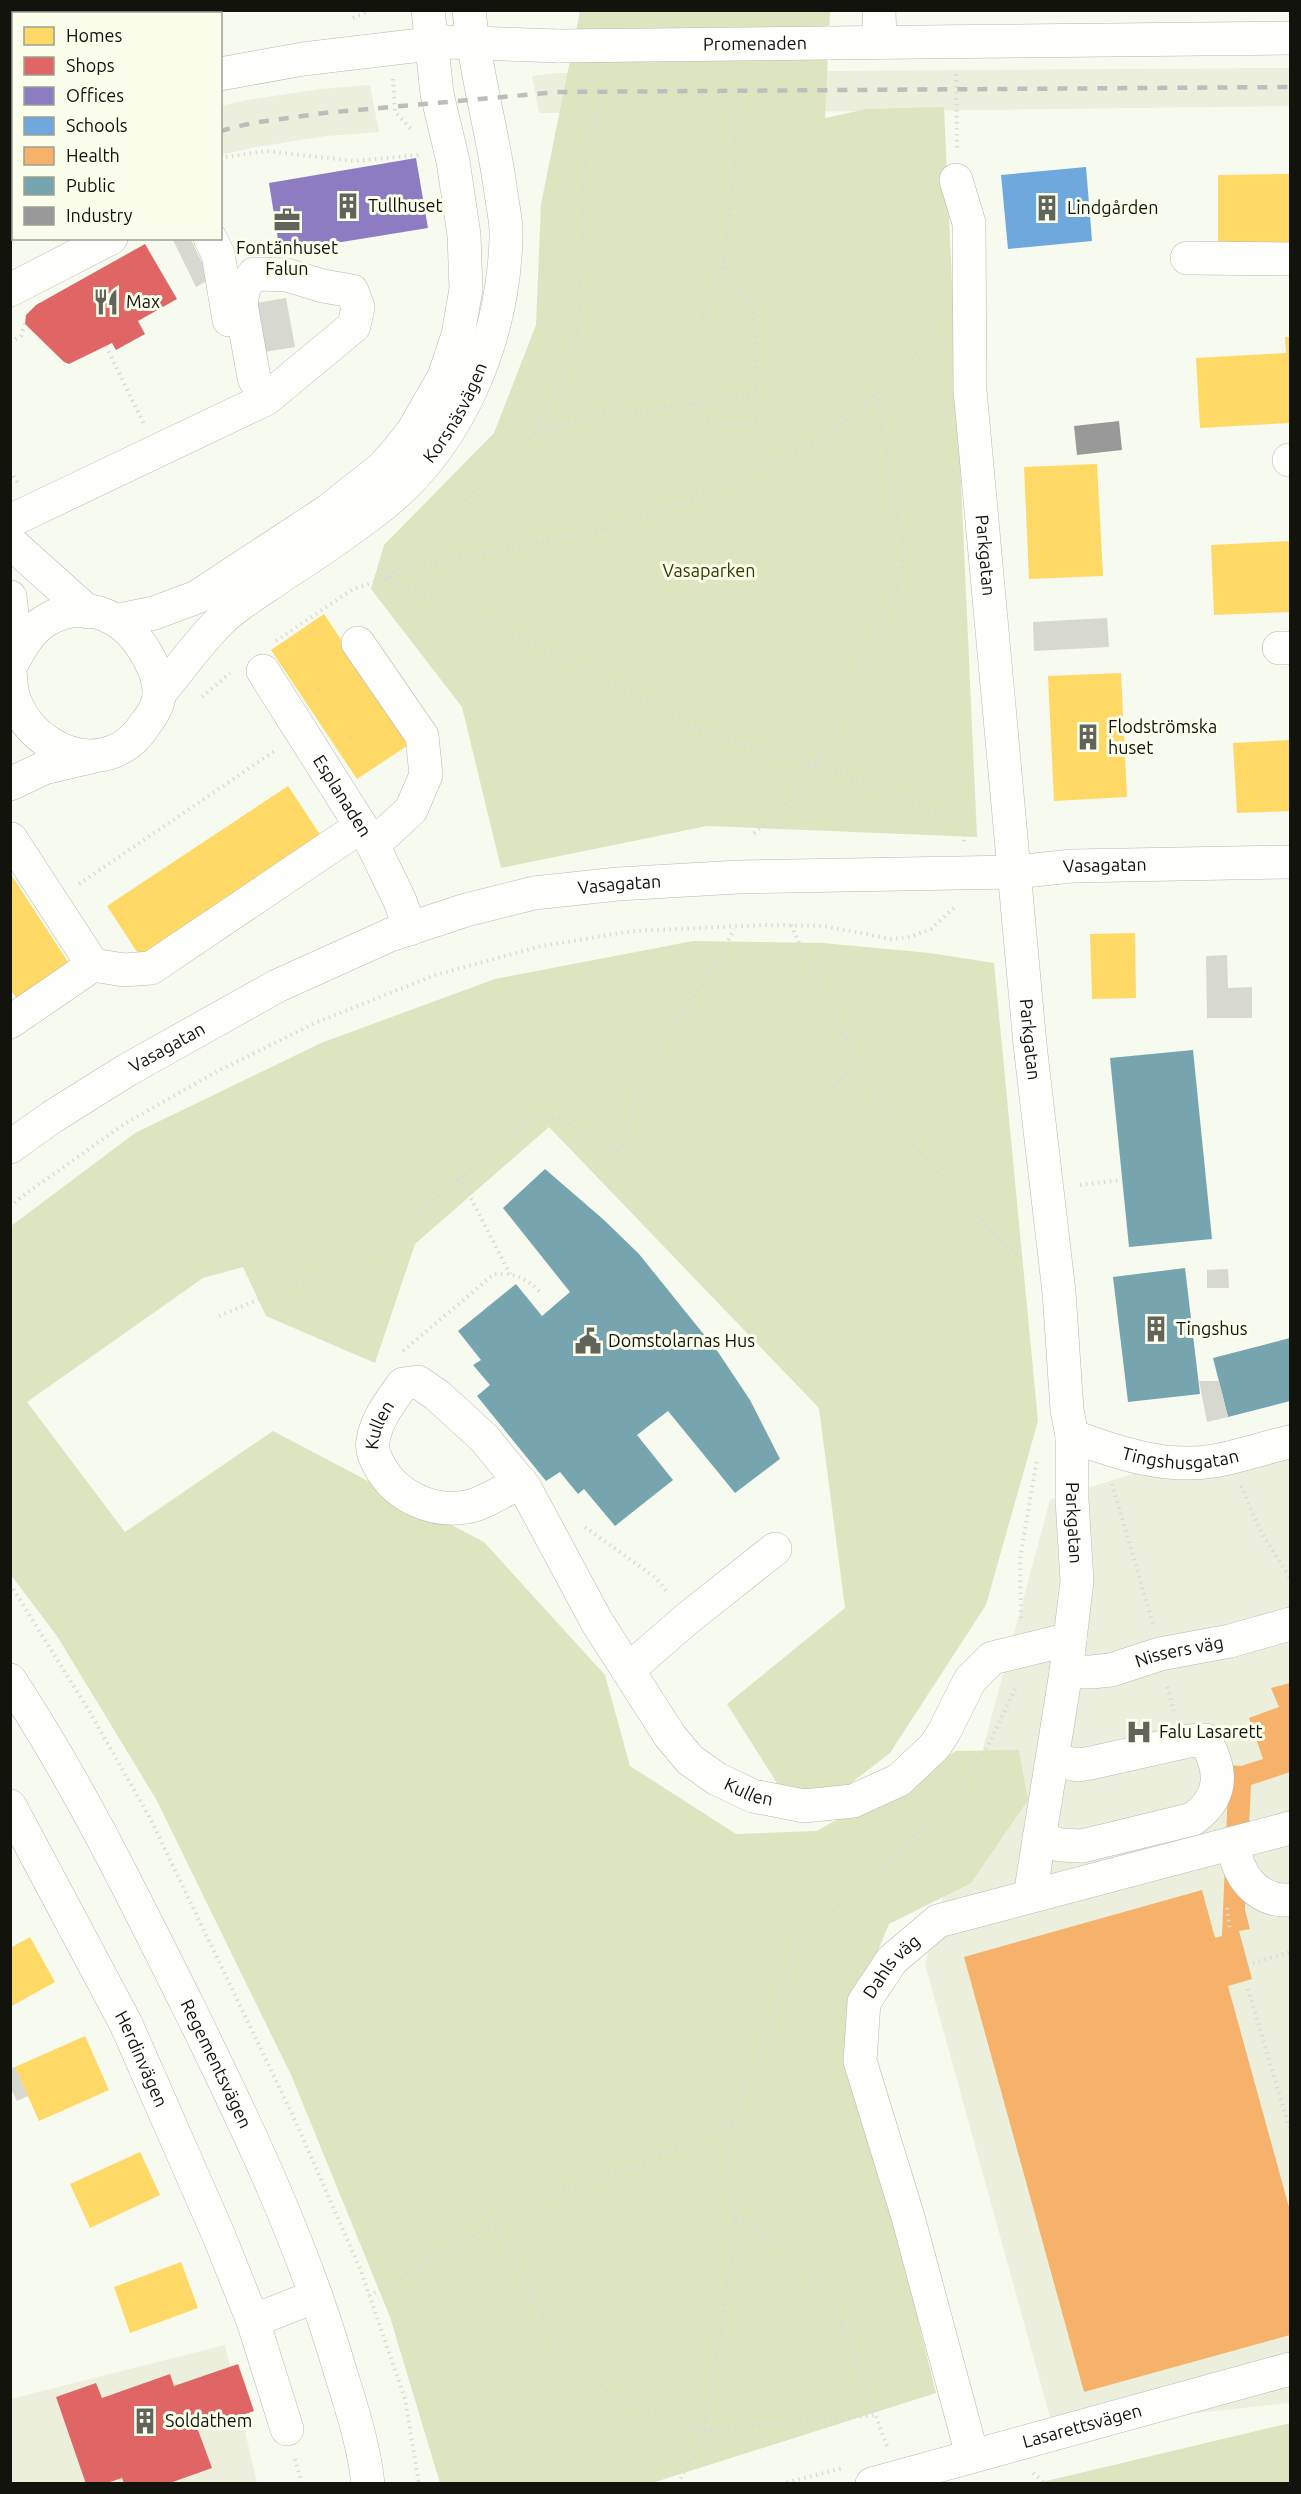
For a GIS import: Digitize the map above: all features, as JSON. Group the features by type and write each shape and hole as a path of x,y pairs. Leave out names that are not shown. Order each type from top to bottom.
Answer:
{"street":[{"name":"Korsnäsvägen","path":"103,616 154,613 197,597 328,510 382,468 398,450 413,431 444,377 458,334 466,289 464,235 453,161 437,94 428,10"},
{"name":"Korsnäsvägen","path":"159,694 206,636 225,617 256,592 377,510 406,484 444,437 465,403 484,361 493,332 507,237 496,151 472,43 469,10"},
{"name":"Promenaden","path":"222,74 303,58 430,44 827,43 879,26 955,41 1290,38"},
{"name":"Parkgatan","path":"956,180 969,223 970,390 1035,1094 1059,1292 1067,1410 1086,1441 1072,1500 1077,1581 1066,1672 1030,1896"},
{"path":"10,290 107,240"},
{"path":"10,521 253,405 218,254 211,240"},
{"path":"1187,258 1290,259"},
{"path":"10,542 103,616 136,637 154,668 159,694 153,714 132,740 121,749 44,768 10,784"},
{"path":"10,597 13,694 26,722 43,738 60,749 92,757"},
{"path":"13,664 28,637 44,621 62,614 103,616"},
{"path":"10,1022 93,965 123,970 151,968 411,810 426,775 422,736 358,643"},
{"name":"Esplanaden","path":"258,661 367,836 400,901 410,929"},
{"path":"11,839 93,965"},
{"name":"Vasagatan","path":"10,1147 127,1070 278,986 390,935 466,910 534,893 566,888 738,877 960,886 1014,872 1072,866 1290,862"},
{"name":"Tingshusgatan","path":"1086,1441 1168,1462 1191,1463 1229,1457 1290,1442"},
{"name":"Kullen","path":"521,1482 597,1622 669,1736 690,1760 717,1779 753,1796 804,1806 853,1801 899,1780 934,1746 944,1732 970,1680 992,1658 1070,1639"},
{"path":"628,1670 688,1618 775,1549"},
{"name":"Nissers väg","path":"1066,1672 1111,1670 1160,1654 1230,1641 1290,1624"},
{"name":"Regementsvägen","path":"10,1680 33,1714 112,1857 248,2129 302,2256 316,2296 355,2420 369,2480"},
{"path":"1039,1838 1060,1845 1082,1846 1193,1819 1207,1809 1217,1791 1214,1756 1205,1740 1189,1741 1078,1765 1053,1760"},
{"name":"Herdinvägen","path":"10,1806 126,2024 254,2321 287,2429"},
{"name":"Dahls väg","path":"972,2455 908,2217 860,2061 864,2002 892,1960 938,1921 1290,1828"},
{"path":"1233,1843 1235,1859 1243,1876 1259,1894 1290,1900"},
{"path":"254,2321 316,2296"},
{"name":"Lasarettsvägen","path":"860,2475 972,2455 1290,2369"}],"path":[{"path":"955,41 956,180"},
{"path":"610,411 659,370 697,330 723,266 736,164 735,122 745,66"},
{"path":"385,579 534,433 560,391 575,345 579,316 584,175 588,146 612,70"},
{"path":"395,112 412,130"},
{"path":"222,158 266,151 354,161 421,155"},
{"path":"534,433 610,411 636,413 756,395 757,368 753,309 723,266"},
{"path":"198,702 258,661 353,589 437,562 611,528 685,502 824,438 876,395 920,350 932,322 936,302"},
{"path":"10,342 21,336 24,324"},
{"path":"106,346 157,451"},
{"path":"752,835 792,799 817,763 897,590 904,551 876,395"},
{"path":"693,404 702,420 722,423 761,422"},
{"path":"10,1207 126,1123 216,1072 315,1023 435,975 542,946 633,931 765,925 824,926 891,939 910,937 931,928 955,910 960,886 965,825 817,763 744,745 690,726 553,654 466,612 385,579"},
{"path":"53,902 302,733"},
{"path":"791,926 828,1007 895,1125 1001,1241 1024,1260"},
{"path":"219,1316 375,1251 534,1116 562,1119 617,1154 660,1041 714,969 734,929"},
{"path":"796,1118 860,1062"},
{"path":"460,1177 510,1274"},
{"path":"1077,1185 1122,1180"},
{"path":"402,1351 494,1274 510,1274 528,1280 542,1294"},
{"path":"1086,1441 1144,1589 1160,1654"},
{"path":"1229,1457 1262,1534 1290,1578"},
{"path":"579,1523 656,1578 688,1618"},
{"path":"10,1584 88,1709 150,1818 294,2118 361,2271 405,2399 419,2484"},
{"path":"1167,1690 1172,1704"},
{"path":"1253,1964 1290,1952"},
{"path":"1248,1989 1290,2130"},
{"path":"369,2296 540,2198 641,2164 731,2122 727,2159 729,2187 737,2226 707,2415 698,2448 678,2484"},
{"path":"735,2218 795,2254 839,2316 890,2455"},
{"path":"494,2223 561,2351 616,2397 703,2431 876,2415"},
{"path":"781,2484 860,2475"}],"shaded area":[{"path":"1290,68 1290,106 892,111 539,113 532,76 558,73"},
{"path":"370,85 379,132 327,136 222,155 222,106 321,89"},
{"name":"Falu Lasarett","path":"1290,1424 1290,2403 1053,2428 925,1964 1050,1500"},
{"path":"225,2345 257,2483 11,2484 11,2399"}],"green space":[{"name":"Vasaparken","path":"580,11 830,11 825,118 867,109 944,107 977,837 707,826 501,868 462,707 371,589 384,545 494,433 536,325 541,204"},
{"path":"693,941 822,943 930,953 994,963 1038,1421 986,1605 890,1753 842,1790 782,1791 727,1704 845,1608 819,1408 549,1127 415,1244 375,1363 266,1316 243,1267 203,1278 27,1402 125,1532 273,1431 484,1542 605,1675 630,1766 736,1834 817,1831 956,1751 1019,1750 1028,1800 971,1883 889,1924 846,2027 936,2393 652,2483 440,2483 390,2317 292,2077 156,1799 57,1636 11,1575 11,1226 135,1133 321,1043 495,979"},
{"path":"1290,2423 1290,2483 1038,2483"}],"building: Homes":[{"path":"1290,174 1290,242 1218,243 1218,175"},
{"path":"1285,337 1290,337 1290,423 1200,428 1196,358 1286,353"},
{"path":"1097,464 1103,576 1029,579 1024,467"},
{"path":"1290,541 1290,612 1214,615 1211,545"},
{"path":"324,614 410,744 357,779 271,650"},
{"name":"Flodströmska huset","path":"1121,673 1127,797 1054,801 1048,676"},
{"path":"1290,740 1290,811 1237,813 1233,743"},
{"path":"288,786 323,839 141,958 107,906"},
{"path":"10,873 70,965 17,999 10,989"},
{"path":"1135,933 1136,998 1092,999 1090,934"},
{"path":"30,1937 55,1982 10,2007 10,1948"},
{"path":"85,2036 109,2090 39,2121 15,2067"},
{"path":"140,2152 160,2195 90,2228 70,2184"},
{"path":"181,2262 198,2308 130,2333 114,2287"}],"building: Shops":[{"name":"Max","path":"145,244 177,299 138,321 145,334 116,350 112,343 69,364 64,362 25,324 26,315 36,305"},
{"name":"Soldathem","path":"238,2364 254,2411 198,2430 212,2468 167,2484 124,2484 122,2478 104,2484 86,2484 56,2397 96,2383 102,2398 170,2374 174,2386"}],"building: Offices":[{"name":"Tullhuset","path":"416,158 428,228 280,252 269,183"}],"building: Schools":[{"name":"Lindgården","path":"1086,167 1092,241 1008,249 1001,175"}],"building: Health":[{"path":"1290,1683 1290,1772 1251,1785 1245,1910 1250,1929 1239,1931 1252,1979 1228,1986 1290,2211 1290,2335 1084,2392 964,1957 1202,1890 1215,1938 1222,1936 1229,1765 1241,1766 1263,1759 1249,1718 1279,1707 1271,1688"}],"building: Public":[{"path":"1193,1050 1212,1239 1129,1247 1110,1058"},
{"name":"Domstolarnas Hus","path":"545,1169 639,1254 718,1352 750,1400 780,1459 735,1493 668,1411 637,1435 673,1480 615,1526 584,1489 578,1494 560,1472 546,1481 477,1396 490,1385 473,1365 481,1360 458,1331 516,1284 542,1316 570,1292 503,1208"},
{"name":"Tingshus","path":"1185,1268 1200,1394 1128,1402 1113,1277"},
{"path":"1290,1338 1290,1401 1228,1417 1213,1358"}],"building: Industry":[{"path":"1119,421 1122,450 1077,455 1074,426"}],"building: Other":[{"path":"173,240 191,240 210,279 196,287"},
{"path":"286,298 295,347 264,352 256,303"},
{"path":"1107,618 1109,647 1034,651 1033,622"},
{"path":"1227,955 1228,988 1252,987 1252,1018 1207,1018 1206,956"},
{"path":"1228,1269 1229,1288 1207,1288 1207,1270"},
{"path":"1199,1381 1219,1381 1228,1417 1207,1422"},
{"path":"15,2067 28,2096 17,2101 10,2086 10,2069"}],"railway":[{"path":"222,130 252,123 324,113 558,92 1290,87"}],"place":[{"name":"Tullhuset","path":"348,206"},
{"name":"Lindgården","path":"1047,208"},
{"name":"Fontänhuset Falun","path":"287,220"},
{"name":"Max","path":"106,302"},
{"name":"Flodströmska huset","path":"1088,737"},
{"name":"Tingshus","path":"1156,1329"},
{"name":"Domstolarnas Hus","path":"588,1341"},
{"name":"Falu Lasarett","path":"1139,1732"},
{"name":"Soldathem","path":"145,2421"}]}
